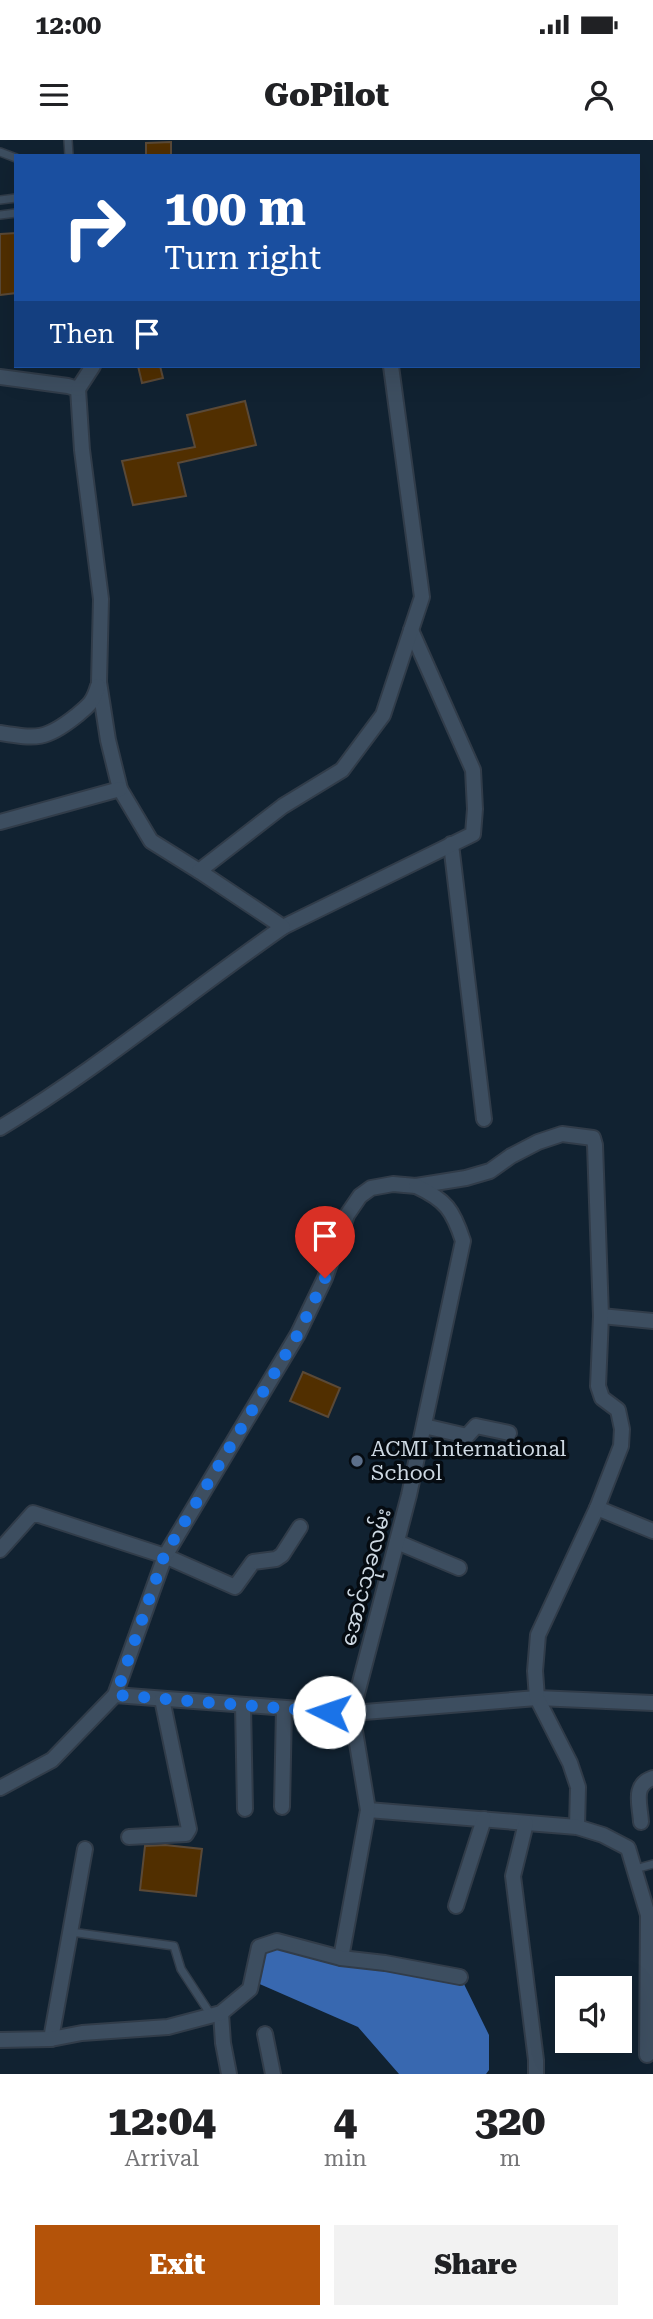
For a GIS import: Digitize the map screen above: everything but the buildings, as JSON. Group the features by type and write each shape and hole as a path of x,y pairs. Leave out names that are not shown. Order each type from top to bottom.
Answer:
{"street":[{"path":"92,368 78,389 82,450 101,599 99,682 108,740 120,789 151,841 282,927"},
{"path":"198,871 282,806 342,770 383,715 422,597 391,368"},
{"path":"0,377 78,389"},
{"path":"0,1128 104,1059 213,975 282,927 473,834 473,770 411,630"},
{"path":"0,733 38,737 55,733 93,702 99,682"},
{"path":"0,822 120,789"},
{"path":"451,844 484,1119"},
{"path":"0,1788 52,1760 116,1695 164,1556 298,1334 325,1278 347,1215 360,1196 370,1188 393,1184 416,1186 490,1171 538,1142 562,1135 593,1138 595,1145 601,1316 598,1386 603,1398 618,1410 622,1429 621,1446 597,1508 538,1634 535,1671 537,1698 570,1763 578,1787 577,1827"},
{"name":"အောင်သုခလမ်း","path":"341,1958 368,1810 352,1713 397,1542 463,1241 456,1219 439,1197 416,1186"},
{"path":"601,1316 653,1321"},
{"path":"424,1426 467,1436 476,1426 509,1433"},
{"path":"597,1508 653,1531"},
{"path":"0,1550 33,1513 164,1556 235,1587 253,1562 276,1559 282,1555 300,1527"},
{"path":"397,1542 459,1569"},
{"path":"116,1695 352,1713 537,1698 653,1703"},
{"path":"129,1837 186,1834 189,1829 162,1699"},
{"path":"243,1705 245,1809"},
{"path":"282,1807 284,1708"},
{"path":"641,1822 639,1787 643,1781 653,1778"},
{"path":"368,1810 577,1827 603,1835 628,1848 648,1915 647,2055"},
{"path":"456,1906 484,1819"},
{"path":"526,1823 513,1876 536,2074"},
{"path":"51,2039 85,1849"},
{"path":"0,2040 51,2039 82,2033 168,2027 216,2015 250,1989 259,1947 267,1942 277,1941 341,1958 460,1977"},
{"path":"216,2015 229,2074"},
{"path":"265,2034 273,2074"}],"lane":[{"path":"634,1869 653,1864"},
{"path":"71,1932 174,1946 181,1969 216,2015"}],"water":[{"path":"267,1946 320,1961 462,1980 489,2035 489,2070 486,2074 399,2074 358,2027 255,1982"}],"place":[{"name":"ACMI International School","path":"357,1461"}],"route":[{"path":"325,1278 298,1334 164,1556 116,1695 329,1712"}]}
